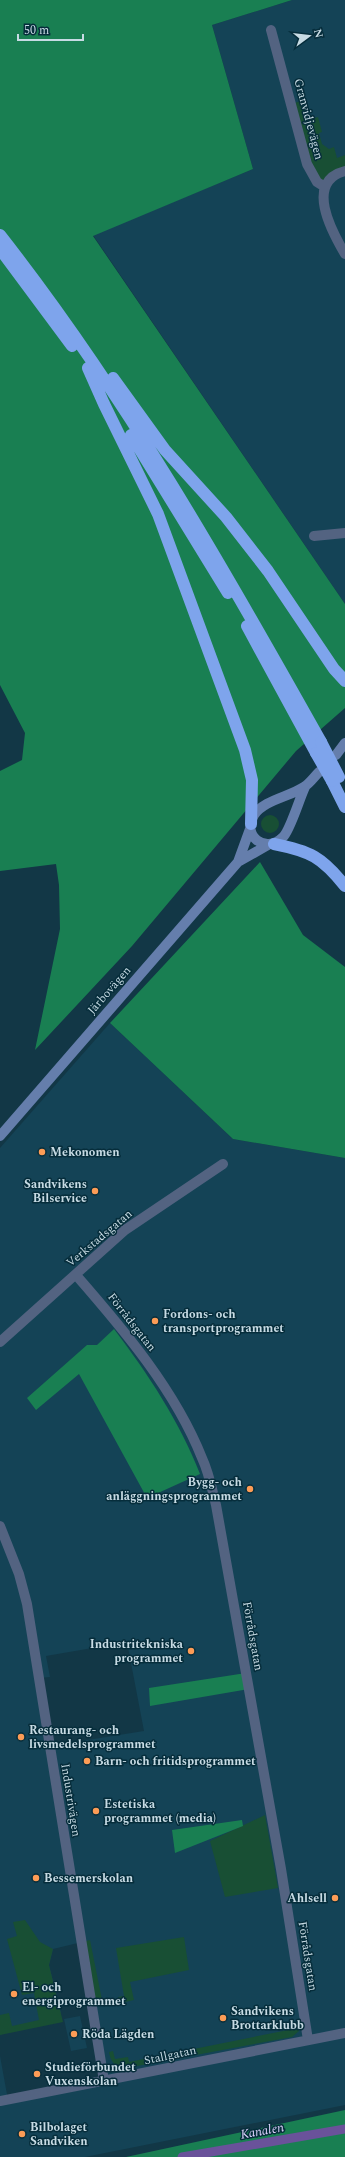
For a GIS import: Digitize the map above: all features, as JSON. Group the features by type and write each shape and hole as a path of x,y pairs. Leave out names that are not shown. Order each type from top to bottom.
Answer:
{"highway":[{"path":"0,235 29,272 94,364 165,471 246,608 335,779 345,808"},
{"path":"0,249 88,368 157,476 318,747"},
{"path":"29,272 60,304 165,450 226,518 268,571 334,669 345,681"},
{"path":"88,368 158,514 243,745 252,780 251,826"},
{"path":"335,779 345,789"},
{"path":"271,844 298,849 318,858 345,886"}],"main road":[{"name":"Järbovägen","path":"0,1136 238,862 285,836 305,787 319,772"},
{"name":"Järbovägen","path":"238,862 254,816 260,809 305,787"},
{"path":"251,826 257,840 261,844 271,844"}],"street":[{"name":"Granvidjevägen","path":"271,30 307,164 317,182 325,188"},
{"path":"345,171 331,178 325,188 323,198 327,215 345,254"},
{"path":"314,536 345,533"},
{"name":"Verkstadsgatan","path":"0,1342 125,1230 224,1164"},
{"name":"Förrådsgatan","path":"76,1275 107,1311 153,1372 188,1427 208,1474 216,1505 281,1869 308,2040"},
{"name":"Industrivägen","path":"0,1526 18,1574 26,1604 104,2081"},
{"name":"Stallgatan","path":"0,2101 345,2033"}],"shaded area":[{"path":"292,0 345,0 345,604 93,235 253,169 212,25"},
{"path":"110,1023 233,1139 345,1158 345,2105 85,2157 0,2157 0,2056 8,2100 104,2081 82,1942 53,1949 49,1965 61,2013 0,2035 0,1148","holes":["127,1642 144,1731 50,1746 39,1678 50,1677 46,1656"]},
{"name":"Röda Lägden","path":"80,2016 87,2048 71,2051 64,2019"}],"green space":[{"path":"0,0 292,0 212,25 253,169 93,236 345,604 345,708 296,751 132,946 35,1050 60,929 59,885 56,864 0,871 0,771 22,760 25,733 0,685"},
{"path":"301,101 307,120 318,117 322,132 319,133 322,144 329,149 334,147 337,158 345,155 345,171 328,181 317,182 291,104"},
{"path":"270,815 276,818 279,824 276,830 270,833 264,830 261,824 264,818"},
{"path":"260,862 303,935 345,967 345,1158 233,1139 110,1023"},
{"path":"114,1329 139,1363 173,1417 200,1474 147,1498 79,1374 36,1410 27,1398 87,1345 97,1345"},
{"path":"246,1673 249,1689 150,1706 149,1688"},
{"path":"265,1815 278,1888 225,1897 210,1841"},
{"path":"242,1820 243,1826 175,1853 172,1830"},
{"path":"25,1920 40,1942 53,1949 49,1965 63,2022 0,2035 0,2015 9,2013 12,2026 39,2020 34,1993 22,1995 7,1939 17,1936 13,1922"},
{"path":"184,1937 189,1970 130,1982 134,2000 120,2003 118,1997 124,1996 116,1948"},
{"path":"90,1940 102,2000 92,2002 82,1942"},
{"path":"299,2025 299,2031 292,2037 121,2069 113,2062 109,2052 113,2051 115,2059 128,2057 129,2062 288,2030 288,2027"},
{"path":"345,2110 345,2157 126,2157"}],"waterway":[{"name":"Kanalen","path":"182,2157 345,2129"}],"place":[{"name":"Mekonomen","path":"42,1152"},
{"name":"Sandvikens Bilservice","path":"95,1191"},
{"name":"Fordons- och transportprogrammet","path":"155,1321"},
{"name":"Bygg- och anläggningsprogrammet","path":"250,1489"},
{"name":"Industritekniska programmet","path":"191,1651"},
{"name":"Restaurang- och livsmedelsprogrammet","path":"21,1737"},
{"name":"Barn- och fritidsprogrammet","path":"87,1761"},
{"name":"Estetiska programmet (media)","path":"96,1811"},
{"name":"Bessemerskolan","path":"36,1878"},
{"name":"Ahlsell","path":"335,1898"},
{"name":"El- och energiprogrammet","path":"14,1994"},
{"name":"Sandvikens Brottarklubb","path":"223,2018"},
{"name":"Röda Lägden","path":"74,2034"},
{"name":"Studieförbundet Vuxenskolan","path":"37,2074"},
{"name":"Bilbolaget Sandviken","path":"22,2134"}]}
